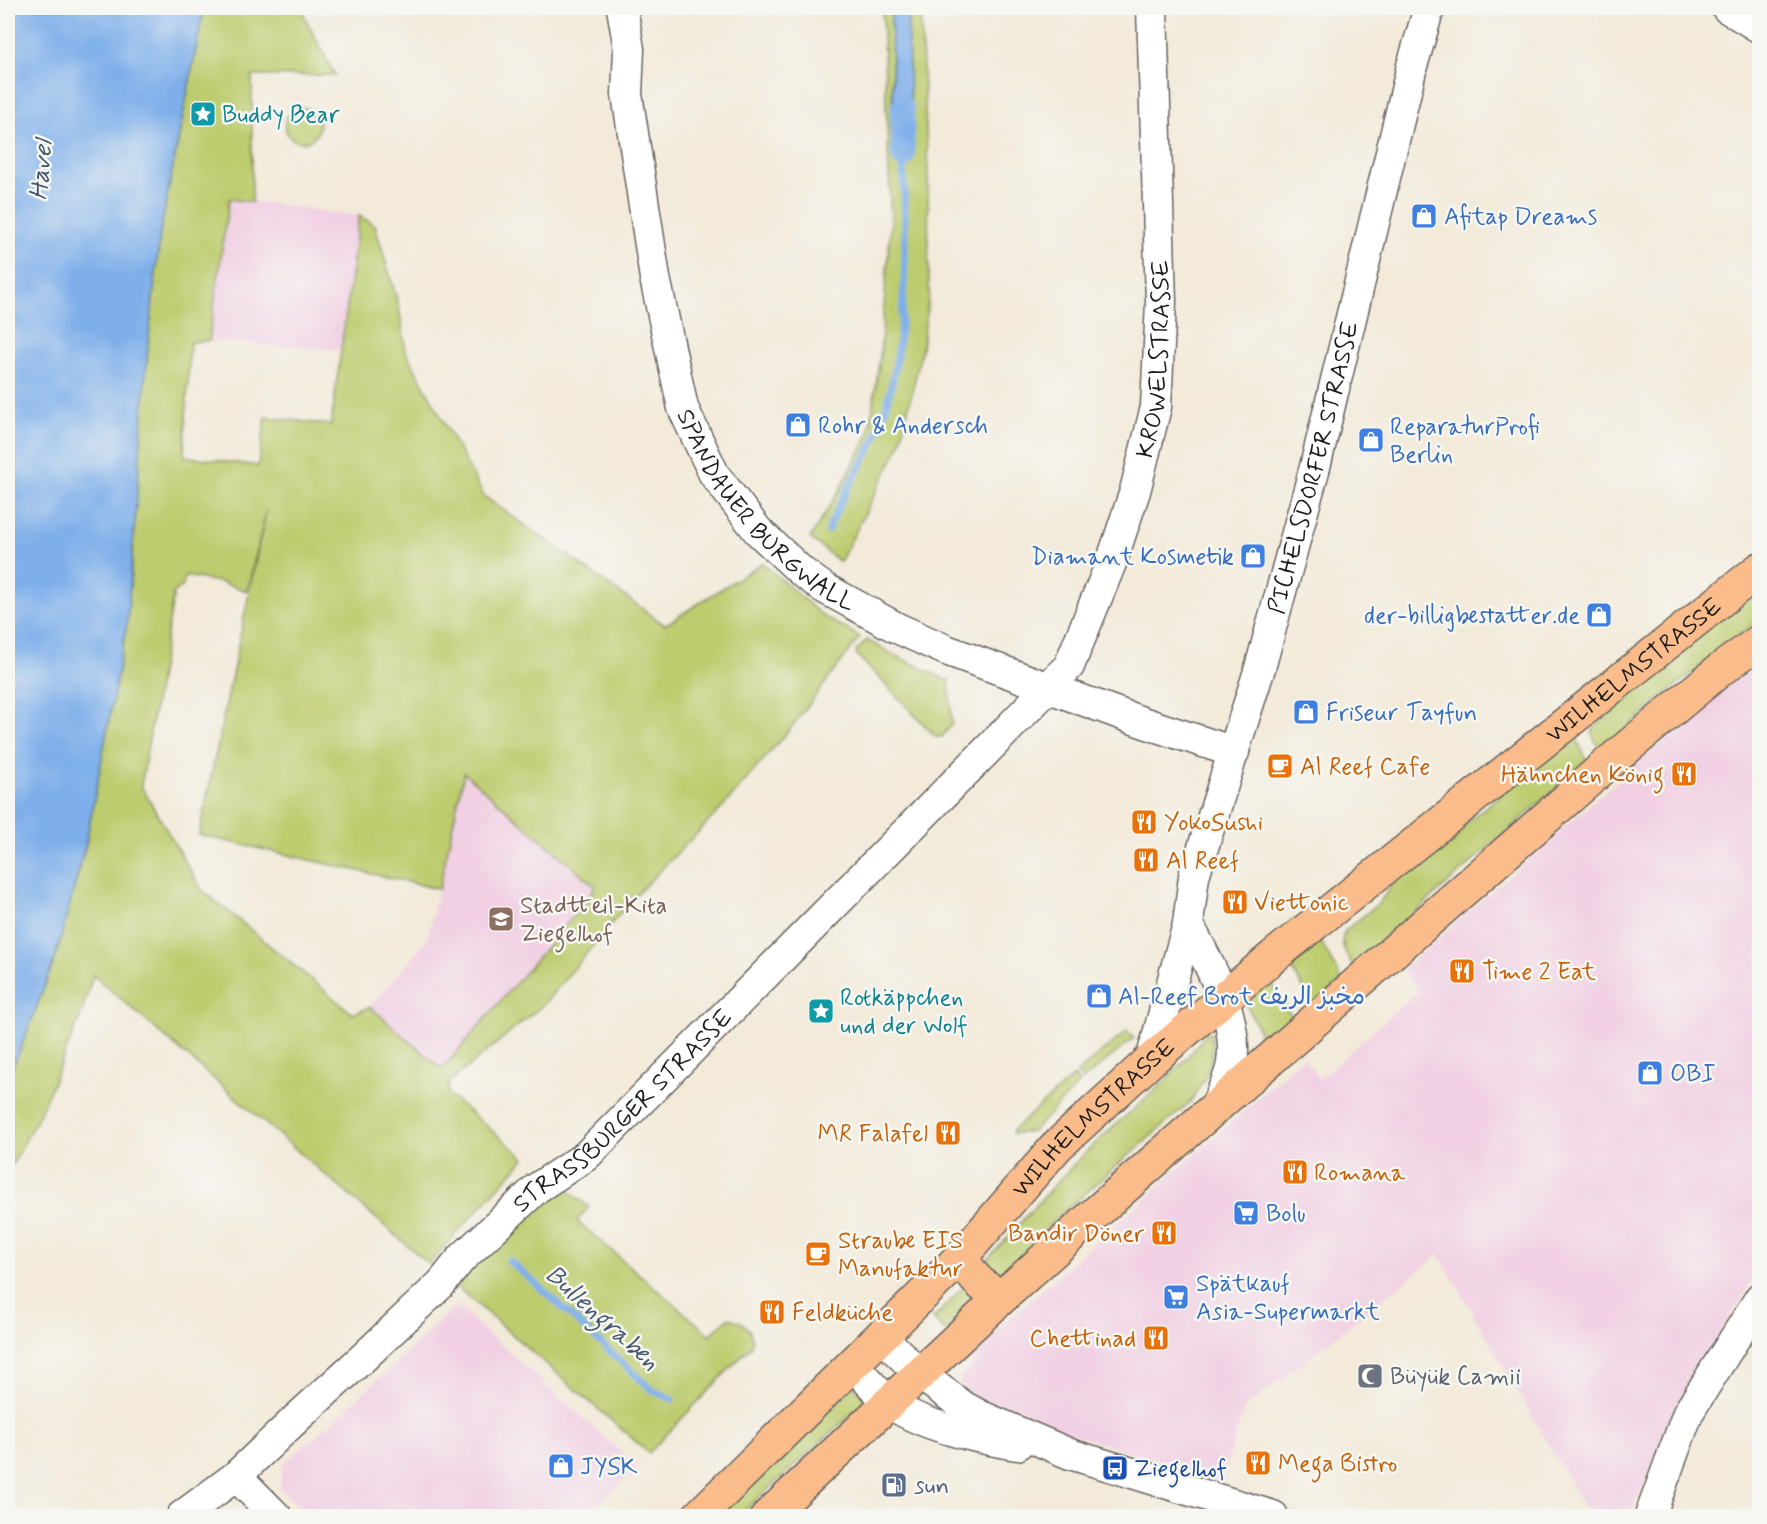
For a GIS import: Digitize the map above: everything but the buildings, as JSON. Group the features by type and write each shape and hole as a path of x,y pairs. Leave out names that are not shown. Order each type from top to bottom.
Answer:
{"main road":[{"name":"WILHELMSTRASSE","path":"699,1516 961,1257 1057,1146 1150,1060 1223,997 1760,568"},
{"path":"768,1516 1002,1297 1214,1110 1605,766 1721,669 1760,641"},
{"path":"961,1257 974,1278 985,1289 1002,1297"}],"street":[{"name":"SPANDAUER BURGWALL","path":"622,8 629,49 627,94 655,278 683,408 714,474 758,531 802,572 824,588 897,628 946,650 1142,722 1234,752"},
{"name":"KROWELSTRASSE","path":"1049,687 1069,666 1107,572 1135,491 1156,407 1161,302 1152,8"},
{"name":"PICHELSDORFER STRASSE","path":"1150,1060 1188,924 1194,876 1260,668 1315,467 1412,66 1429,8"},
{"path":"1727,8 1760,28"},
{"name":"STRASSBURGER STRASSE","path":"182,1516 236,1476 441,1284 460,1259 537,1188 586,1156 1049,687"},
{"path":"1188,924 1223,997 1233,1042 1232,1064 1214,1110"},
{"path":"1650,1516 1688,1413 1760,1298"},
{"path":"881,1336 921,1375 963,1406 1070,1454 1273,1516"},
{"path":"853,1365 890,1403 926,1422 990,1441 1070,1454"},
{"path":"236,1476 276,1516"}],"shaded area":[{"path":"229,198 359,216 342,350 209,341"},
{"path":"1759,661 1759,1270 1699,1367 1629,1516 1589,1516 1439,1254 1244,1409 1221,1482 989,1407 962,1387 961,1376 975,1362 969,1355 1304,1057 1319,1079 1419,991 1402,970 1719,691"},
{"name":"Stadtteil-Kita Ziegelhof","path":"464,772 596,886 588,899 442,1069 370,1007 427,940"},
{"path":"456,1305 638,1467 584,1516 308,1516 280,1489 282,1465 340,1415"}],"green space":[{"path":"204,8 301,8 335,75 252,76 252,202 229,199 209,341 190,342 184,456 258,466 266,417 331,425 359,216 375,225 399,307 406,352 484,496 665,625 762,563 824,617 860,637 795,723 722,808 632,899 545,1003 449,1083 448,1094 525,1158 429,1264 93,975 82,1012 41,1111 8,1173 8,1075 56,956 86,843 127,624 148,346 160,233","holes":["266,511 199,835 439,889 464,773 595,886 588,899 442,1069 370,1007 353,1014 201,889 141,786 174,592 183,586 185,576 220,582 247,591"]},
{"path":"882,8 891,8 893,150 911,130 907,8 920,8 928,169 929,294 922,348 900,445 840,562 810,538 839,491 869,434 880,356 891,221"},
{"path":"302,108 314,113 319,125 314,137 302,142 290,137 285,125 290,113"},
{"path":"1759,579 1759,619 1661,698 1608,745 1596,744 1593,729 1637,690 1649,671"},
{"path":"867,640 949,681 952,724 942,737 937,737 932,733 857,655 856,651"},
{"path":"1575,735 1587,761 1353,967 1342,940 1345,931 1380,902 1397,878"},
{"path":"1320,940 1342,980 1314,1006 1289,964"},
{"path":"1270,980 1295,1023 1261,1049 1258,1028 1245,1002"},
{"path":"1127,1031 1134,1038 1083,1080 1077,1073"},
{"path":"1211,1032 1212,1051 1209,1069 1190,1102 1048,1226 1030,1254 1000,1280 986,1266 988,1259 1072,1166 1171,1075 1206,1033"},
{"path":"1074,1076 1080,1083 1033,1131 1013,1134 1012,1131"},
{"path":"565,1188 589,1207 577,1221 710,1335 728,1318 747,1327 751,1336 751,1346 649,1453 457,1287 466,1264 536,1199"},
{"path":"966,1284 980,1299 945,1331 933,1319"},
{"path":"853,1386 863,1394 865,1400 862,1405 738,1516 718,1516"}],"water":[{"name":"Havel","path":"8,8 204,8 160,233 148,346 127,624 86,843 56,956 8,1075"},
{"path":"891,8 907,8 911,131 894,152"}],"waterway":[{"path":"902,109 903,156"},
{"path":"828,530 875,440 890,392 904,292 903,156"},
{"name":"Bullengraben","path":"509,1261 652,1390 672,1399"}],"place":[{"name":"Buddy Bear","path":"203,114"},
{"name":"Afitap Dreams","path":"1424,216"},
{"name":"Rohr & Andersch","path":"798,425"},
{"name":"ReparaturProfi Berlin","path":"1371,440"},
{"name":"Diamant Kosmetik","path":"1253,556"},
{"name":"der-billigbestatter.de","path":"1599,615"},
{"name":"Friseur Tayfun","path":"1306,712"},
{"name":"Al Reef Cafe","path":"1280,766"},
{"name":"Hähnchen König","path":"1684,774"},
{"name":"YokoSushi","path":"1144,822"},
{"name":"Al Reef","path":"1146,860"},
{"name":"Viettonic","path":"1235,902"},
{"name":"Stadtteil-Kita Ziegelhof","path":"501,919"},
{"name":"Time 2 Eat","path":"1462,971"},
{"name":"Al-Reef Brot مخبز الريف","path":"1099,996"},
{"name":"Rotkäppchen und der Wolf","path":"821,1011"},
{"name":"OBI","path":"1650,1073"},
{"name":"MR Falafel","path":"948,1133"},
{"name":"Romana","path":"1295,1172"},
{"name":"Bolu","path":"1246,1213"},
{"name":"Bandir Döner","path":"1164,1233"},
{"name":"Straube EIS Manufaktur","path":"818,1254"},
{"name":"Spätkauf Asia-Supermarkt","path":"1176,1297"},
{"name":"Feldküche","path":"772,1312"},
{"name":"Chettinad","path":"1156,1338"},
{"name":"Büyük Camii","path":"1370,1376"},
{"name":"Mega Bistro","path":"1258,1463"},
{"name":"JYSK","path":"561,1466"},
{"name":"Ziegelhof","path":"1115,1468"},
{"name":"sun","path":"894,1485"}]}
